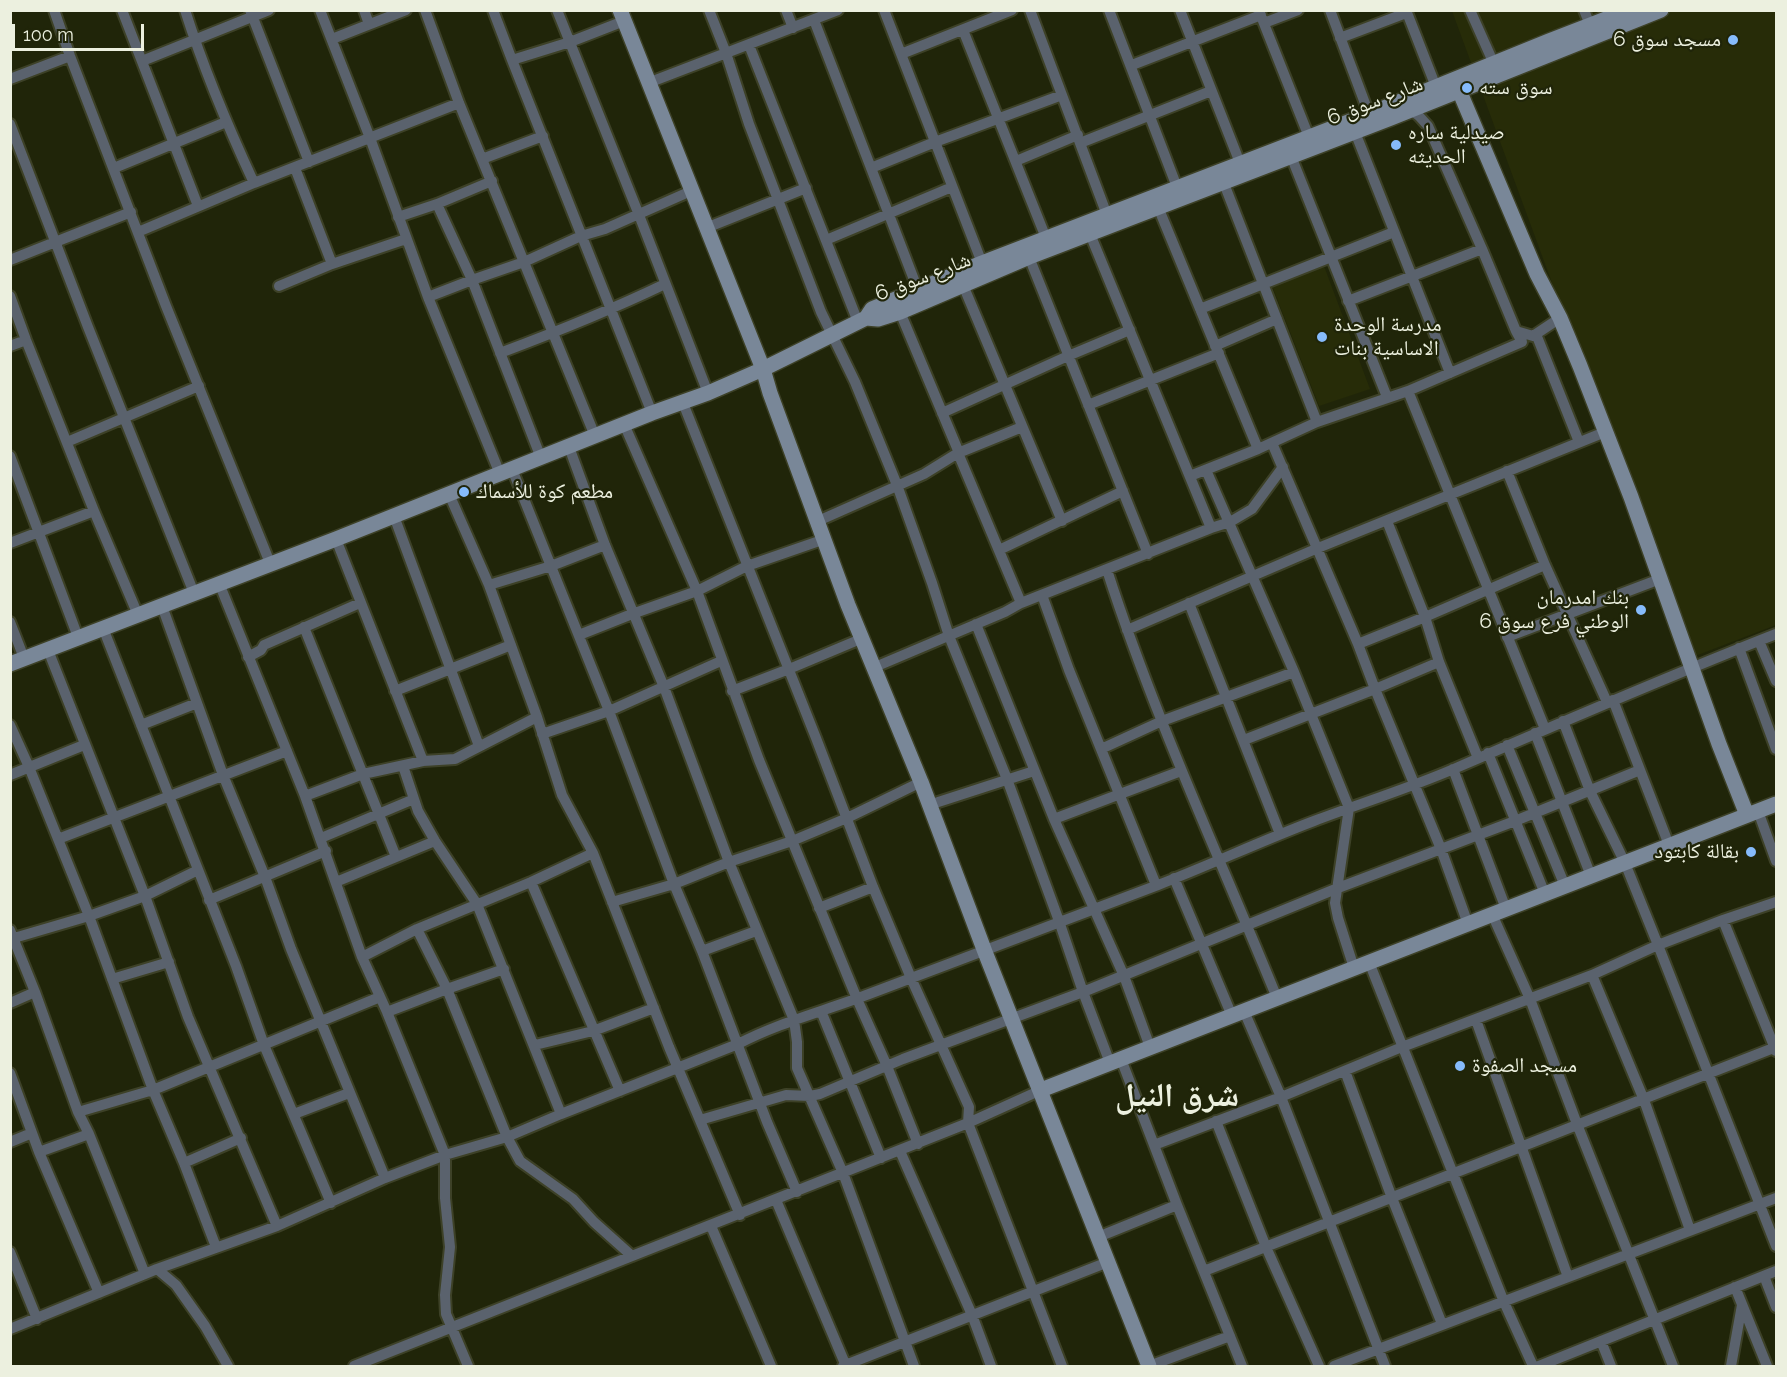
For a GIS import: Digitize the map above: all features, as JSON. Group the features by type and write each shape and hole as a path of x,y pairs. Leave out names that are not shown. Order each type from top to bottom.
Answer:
{"street":[{"path":"54,10 138,232 270,563"},
{"path":"122,10 198,206"},
{"path":"185,10 194,41 226,123 255,183"},
{"path":"142,62 251,14 269,10"},
{"path":"320,10 428,297 506,472 551,566 767,1122 797,1192"},
{"path":"364,10 369,24"},
{"path":"332,39 406,10"},
{"path":"426,10 459,103 595,436"},
{"path":"493,10 652,413"},
{"path":"557,10 708,393"},
{"path":"709,10 830,334 855,382 897,485 949,636 1007,779 1083,992 1154,1145 1242,1366"},
{"path":"786,10 793,28"},
{"path":"648,83 838,10"},
{"path":"884,10 982,263"},
{"path":"901,54 1012,10"},
{"path":"1030,10 1107,215"},
{"path":"1109,10 1177,187"},
{"path":"1180,10 1239,163"},
{"path":"1132,65 1262,16 1298,10"},
{"path":"1330,10 1369,114"},
{"path":"1470,10 1494,64"},
{"path":"1584,10 1590,26"},
{"name":"شارع سوق 6","path":"862,320 878,319 900,312 1223,181 1411,110 1494,64 1629,10"},
{"name":"شارع سوق 6","path":"862,320 872,309 982,263 1177,187 1436,87 1457,85 1661,10"},
{"path":"1340,38 1406,12 1436,87"},
{"path":"251,14 309,162"},
{"path":"512,60 570,42 622,16 763,369 848,605 921,782 985,952 1149,1366 1230,1336"},
{"path":"1262,16 1309,137"},
{"path":"814,20 918,290"},
{"path":"963,30 1046,238"},
{"path":"10,622 17,661 708,393 763,369 862,320 826,240 749,45"},
{"path":"10,79 70,56"},
{"path":"1457,85 1537,274 1560,318 1605,432 1692,669 1752,813 1776,861"},
{"path":"1016,161 1150,115 1211,91"},
{"path":"871,168 1062,95"},
{"path":"138,232 255,183 459,103"},
{"path":"1190,476 1317,422 1408,391 1522,342 1428,126 1411,110"},
{"path":"114,168 226,123"},
{"path":"10,124 194,592"},
{"path":"1355,132 1450,373"},
{"path":"482,159 543,136"},
{"path":"1291,156 1387,397"},
{"path":"295,168 332,264"},
{"path":"398,217 437,204 492,181"},
{"path":"1223,181 1317,422"},
{"path":"826,240 952,187"},
{"path":"706,228 806,188"},
{"path":"428,297 524,262 582,236 599,232 691,191"},
{"path":"437,204 472,280 541,458"},
{"path":"1158,207 1258,449"},
{"path":"10,260 131,212"},
{"path":"1200,309 1394,231"},
{"path":"1090,234 1211,528"},
{"path":"279,286 332,264 406,239"},
{"path":"1348,301 1482,249"},
{"path":"1029,258 1148,554"},
{"path":"500,353 612,309 665,284"},
{"path":"963,285 1062,521"},
{"path":"10,296 94,511 138,615"},
{"path":"900,312 1021,603"},
{"path":"1516,331 1533,336 1560,318"},
{"path":"1088,405 1151,381 1277,319"},
{"path":"942,413 1130,330"},
{"path":"1536,334 1579,442"},
{"path":"10,346 26,340"},
{"path":"68,442 199,386"},
{"path":"1408,391 1507,637 1562,802 1591,876"},
{"path":"683,403 873,887 969,1107 968,1124 1062,1366"},
{"path":"624,424 697,591 732,691 819,908 918,1144"},
{"path":"818,521 924,474 957,453 1022,427"},
{"path":"1126,630 1318,548 1605,432"},
{"path":"1272,443 1358,644 1441,849 1468,924"},
{"path":"569,447 632,614 664,687 756,931 794,1020 797,1068 843,1173 914,1366"},
{"path":"12,463 78,637"},
{"path":"875,667 1005,612 1021,603 1230,522 1256,506 1283,467"},
{"path":"1206,470 1294,672 1349,808 1336,911 1354,968"},
{"path":"1508,471 1545,565 1610,701 1669,845"},
{"path":"999,550 1123,491"},
{"path":"449,494 489,585 537,717 562,795 593,853 740,1215"},
{"path":"10,543 94,511"},
{"path":"394,516 479,746"},
{"path":"1387,520 1425,617 1438,662 1515,821 1545,894"},
{"path":"336,539 423,761"},
{"path":"579,635 697,591 747,566 825,539"},
{"path":"489,585 551,566 605,545"},
{"path":"1358,644 1545,565"},
{"path":"1107,570 1126,630 1181,771 1277,998"},
{"path":"1507,637 1660,579"},
{"path":"219,584 305,796 362,957 445,1155 445,1198 450,1247 446,1314 468,1366"},
{"path":"1042,595 1069,670 1156,885"},
{"path":"248,657 261,650 264,645 360,603"},
{"path":"1189,603 1280,834"},
{"path":"162,606 223,775 385,1178"},
{"path":"976,624 1054,819 1124,976 1150,1047"},
{"path":"304,627 396,857"},
{"path":"103,628 264,1045 331,1203"},
{"path":"10,1329 157,1269 277,1226 385,1178 445,1155 507,1137 738,1044 761,1032 985,952 1059,921 1220,861 1280,834 1453,769 1610,701 1776,634"},
{"path":"732,691 863,638"},
{"path":"1759,640 1776,681"},
{"path":"395,691 511,645"},
{"path":"1739,648 1772,720 1776,749"},
{"path":"48,650 145,896 188,1017 277,1226"},
{"path":"542,734 609,711 721,661"},
{"path":"1244,740 1438,662"},
{"path":"1101,749 1162,722 1294,672"},
{"path":"141,725 197,703"},
{"path":"305,796 363,774 423,761 455,759 537,717"},
{"path":"1563,721 1590,790 1625,863 1776,1246"},
{"path":"10,725 89,916 153,1090 184,1162 216,1247"},
{"path":"10,775 84,745"},
{"path":"1507,745 1565,886"},
{"path":"58,839 287,750"},
{"path":"403,766 418,811 435,842 477,904 561,1114"},
{"path":"1453,769 1479,834 1499,911 1530,999 1673,1366"},
{"path":"700,1120 786,1095 820,1094 941,1045 1124,976 1338,888 1515,821 1640,770"},
{"path":"929,805 1034,771"},
{"path":"1054,819 1181,771"},
{"path":"612,902 674,884 792,840 847,818 921,782"},
{"path":"321,838 414,800"},
{"path":"354,1366 968,1124 1041,1090 1776,804"},
{"path":"336,882 435,842"},
{"path":"209,900 326,851"},
{"path":"362,957 417,929 531,882 593,853"},
{"path":"145,1274 78,1112 12,934 89,916 145,896 198,870"},
{"path":"1174,878 1202,944 1281,1096 1384,1366"},
{"path":"531,882 593,1032 620,1090"},
{"path":"819,908 873,887"},
{"path":"1154,1145 1592,975 1658,945 1776,902"},
{"path":"1204,1271 1577,1124 1776,1049 1723,920"},
{"path":"417,929 447,988 507,1137 523,1164 573,1199 594,1222 632,1256"},
{"path":"702,951 756,931"},
{"path":"112,979 169,962"},
{"path":"1369,962 1504,1302 1533,1366"},
{"path":"387,1012 447,988 504,969"},
{"path":"1592,975 1644,1100 1690,1230"},
{"path":"10,1003 35,992"},
{"path":"78,1112 153,1090 380,997"},
{"path":"535,1045 593,1032 654,1008"},
{"path":"821,1011 881,1158"},
{"path":"1476,1020 1568,1277"},
{"path":"1345,1071 1442,1324"},
{"path":"11,1073 39,1152 99,1293"},
{"path":"294,1114 349,1093"},
{"path":"1216,1121 1266,1247 1319,1366"},
{"path":"10,1142 32,1133"},
{"path":"39,1152 89,1134"},
{"path":"184,1162 241,1138"},
{"path":"900,1151 972,1315 991,1366"},
{"path":"1334,1366 1776,1198"},
{"path":"776,1200 845,1366 1108,1262"},
{"path":"1098,1237 1177,1205"},
{"path":"711,1226 771,1366"},
{"path":"10,1252 37,1319"},
{"path":"157,1269 176,1285 205,1326 228,1366"},
{"path":"1539,1366 1776,1271"},
{"path":"1764,1276 1776,1307"},
{"path":"1735,1287 1767,1366"},
{"path":"1731,1366 1742,1305"},
{"path":"1600,1341 1611,1366"},
{"path":"384,1355 389,1366"}],"shaded area":[{"path":"1452,11 1776,11 1776,625 1690,658"},
{"name":"مدرسة الوحدة الاساسية بنات","path":"1324,266 1370,389 1319,406 1272,286"}],"place":[{"name":"مسجد سوق 6","path":"1733,40"},
{"name":"سوق سته","path":"1467,88"},
{"name":"صيدلية ساره الحديثه","path":"1396,145"},
{"name":"مدرسة الوحدة الاساسية بنات","path":"1322,337"},
{"name":"مطعم كوة للأسماك","path":"464,492"},
{"name":"بنك امدرمان الوطني فرع سوق 6","path":"1641,610"},
{"name":"بقالة كابتود","path":"1751,852"},
{"name":"مسجد الصفوة","path":"1460,1066"}],"district":[{"name":"شرق النيل","path":"1177,1096"}]}
